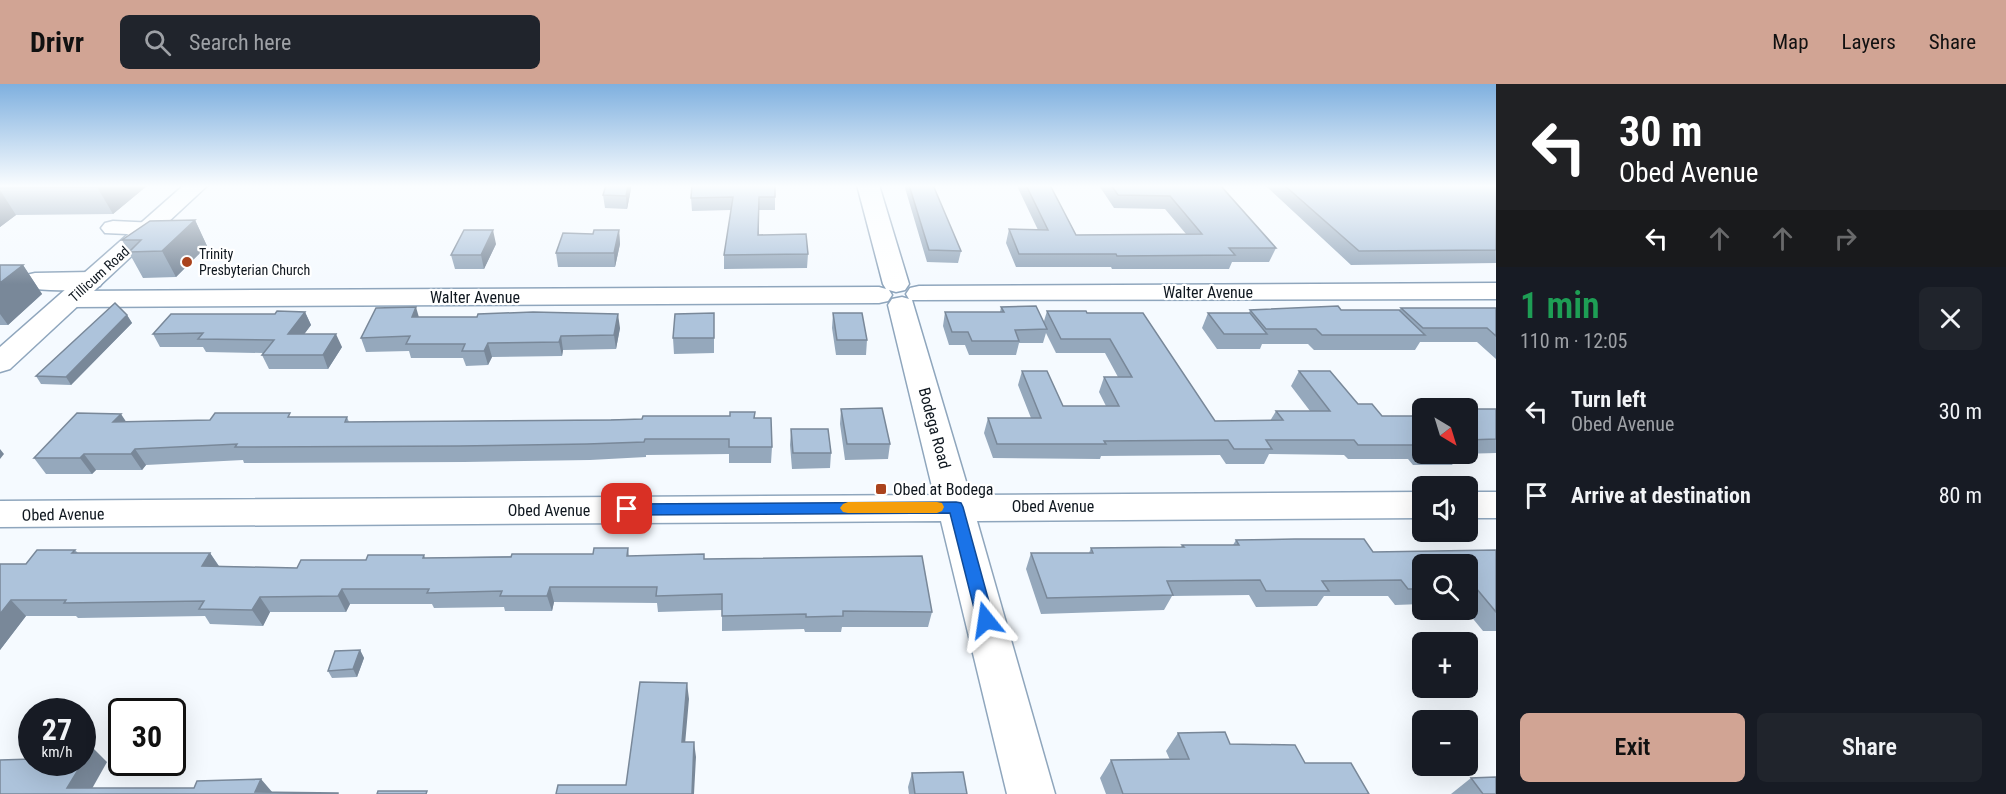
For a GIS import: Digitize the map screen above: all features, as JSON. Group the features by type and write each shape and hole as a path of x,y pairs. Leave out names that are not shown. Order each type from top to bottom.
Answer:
{"street":[{"name":"Tillicum Road","path":"0,363 160,218"},
{"name":"Bodega Road","path":"877,218 1031,794"},
{"path":"113,228 149,228"},
{"path":"34,281 91,280"},
{"name":"Walter Avenue","path":"71,299 1496,291"},
{"name":"Obed Avenue","path":"0,514 1412,505"},
{"path":"1478,505 1496,505"}],"building":[{"path":"730,218 758,218 758,235 806,234 808,254 724,255"},
{"path":"919,218 947,218 961,251 929,250"},
{"path":"1042,218 1067,218 1076,235 1202,234 1189,218 1249,218 1276,248 1229,248 1235,255 1019,254 1009,229 1048,230"},
{"path":"1322,218 1496,218 1496,250 1359,251"},
{"path":"195,220 162,251 129,252 141,240 122,240 150,221"},
{"path":"464,230 493,230 481,255 451,255"},
{"path":"594,230 619,230 614,253 556,253 563,233 593,234"},
{"path":"0,265 23,265 0,283"},
{"path":"115,303 127,315 66,377 36,376"},
{"path":"1036,306 1047,329 1015,330 1019,341 972,341 968,332 952,332 945,312 1004,312 1001,307"},
{"path":"1338,306 1341,310 1399,310 1425,335 1322,335 1316,329 1266,329 1250,310"},
{"path":"416,307 412,317 477,317 478,314 533,312 618,314 614,335 561,336 559,342 488,343 484,351 462,351 465,344 406,344 410,336 361,338 376,308"},
{"path":"1401,308 1496,308 1496,336 1487,328 1423,328"},
{"path":"277,311 305,312 288,334 336,334 323,355 262,355 274,340 198,339 203,333 153,334 171,314 275,314"},
{"path":"1047,311 1143,313 1215,421 1283,420 1276,411 1330,411 1299,371 1330,371 1358,404 1372,404 1382,416 1412,416 1412,445 1358,445 1354,440 1266,440 1272,449 1234,449 1228,440 1104,441 1106,444 997,444 988,418 1041,418 1022,371 1047,371 1063,406 1119,406 1104,377 1132,377 1110,339 1061,339"},
{"path":"714,313 714,338 673,338 675,314"},
{"path":"833,313 862,313 867,340 837,340"},
{"path":"1208,313 1250,313 1267,334 1224,334"},
{"path":"882,408 890,444 847,444 841,409"},
{"path":"1478,409 1496,409 1496,439 1478,440"},
{"path":"730,412 755,412 754,418 771,418 772,447 729,447 729,439 645,439 644,442 459,446 235,447 237,444 135,449 131,454 84,454 80,458 34,458 77,413 121,414 113,422 210,420 215,413 290,413 288,417 347,417 345,422 611,420 642,419 643,416 730,416"},
{"path":"791,429 828,429 831,453 793,453"},
{"path":"1364,539 1373,552 1496,550 1496,612 1478,590 1478,554 1412,554 1412,589 1408,589 1401,580 1322,581 1329,591 1266,591 1260,580 1167,581 1173,595 1047,598 1031,553 1093,553 1091,548 1239,545 1236,540"},
{"path":"594,548 628,548 627,556 704,554 704,559 922,556 932,612 843,611 843,616 806,617 806,614 722,616 722,594 656,596 657,587 550,587 547,596 500,596 502,591 427,593 429,589 342,589 338,596 260,597 252,610 199,609 204,601 64,603 66,600 11,600 0,614 0,564 26,564 37,550 75,550 72,553 210,553 202,566 297,568 301,560 366,560 368,555 424,555 423,558 511,557 512,554 593,554"},
{"path":"360,650 353,669 328,671 335,651"},
{"path":"640,682 687,683 682,742 694,742 692,794 556,794 558,785 626,785"},
{"path":"1225,732 1230,744 1295,745 1305,763 1351,763 1369,794 1123,794 1111,760 1189,759 1178,733"},
{"path":"18,759 18,776 74,776 67,788 194,788 197,781 261,779 255,792 338,794 0,794 0,760"},
{"path":"963,772 967,794 915,794 912,773"},
{"path":"1496,777 1496,794 1483,794 1471,778"},
{"path":"378,791 427,791 426,794 377,794"}],"slow traffic":[{"path":"848,508 937,507"}],"place":[{"name":"Trinity Presbyterian Church","path":"187,262"},
{"name":"Obed at Bodega","path":"881,489"}],"route":[{"path":"627,509 956,507 986,620"}]}
